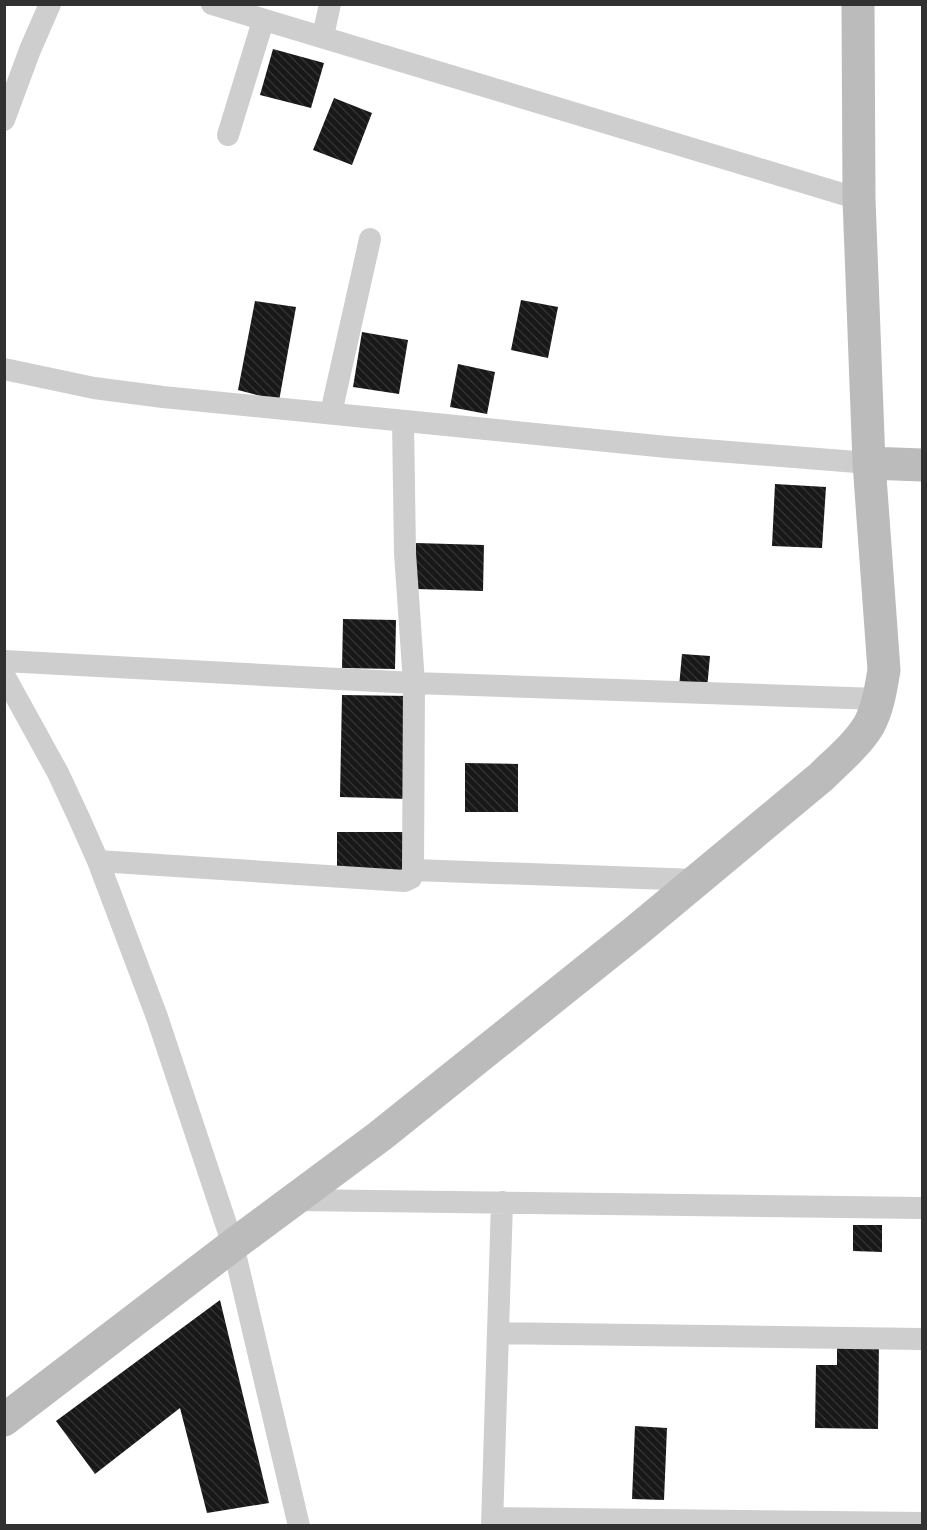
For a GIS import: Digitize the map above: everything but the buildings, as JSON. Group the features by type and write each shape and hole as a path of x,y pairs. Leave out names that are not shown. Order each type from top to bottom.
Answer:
{"street":[{"path":"4,120 50,4"},
{"path":"212,4 859,199"},
{"path":"323,36 330,4"},
{"path":"4,1420 233,1245 390,1129 820,777 869,725 879,699 884,670 870,464 859,199 858,4"},
{"path":"228,135 263,21"},
{"path":"331,413 370,239"},
{"path":"4,369 94,388 163,397 667,447 870,464 922,465"},
{"path":"98,861 405,881 411,878 413,870 414,683 405,553 403,421"},
{"path":"4,661 414,683 879,699"},
{"path":"4,675 58,773 98,861 157,1017 233,1245 299,1526"},
{"path":"413,870 697,880"},
{"path":"295,1200 922,1208"},
{"path":"502,1202 492,1522 922,1523"},
{"path":"499,1333 922,1339"}]}
